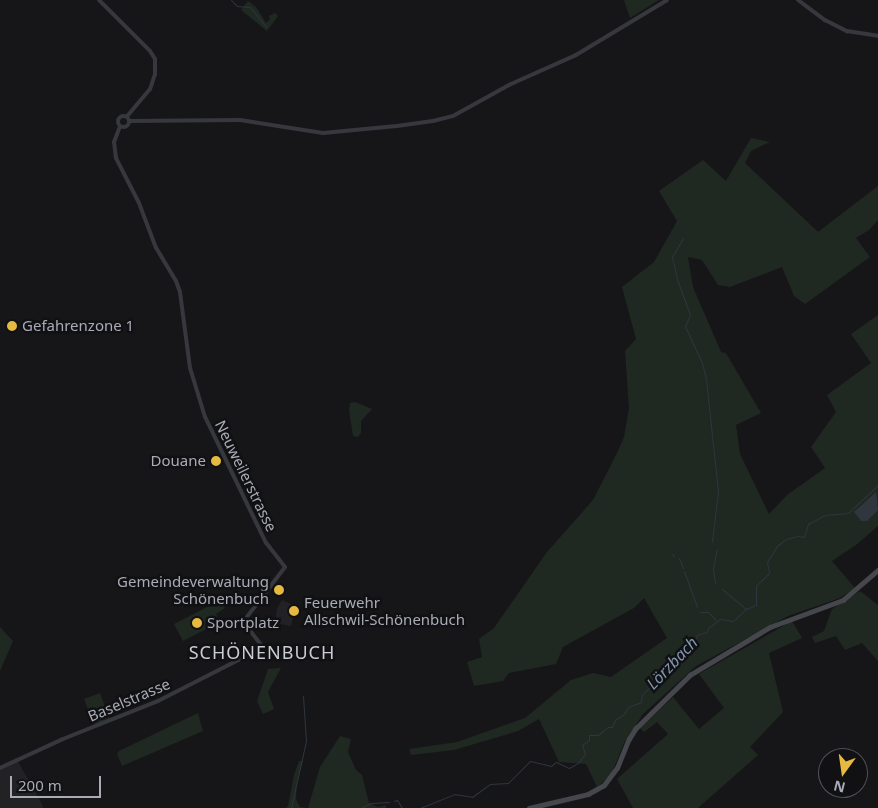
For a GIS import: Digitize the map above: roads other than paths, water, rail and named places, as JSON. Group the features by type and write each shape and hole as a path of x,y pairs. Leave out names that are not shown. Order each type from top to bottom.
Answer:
{"main road":[{"path":"529,808 588,794 598,789 614,775 629,739 640,723 690,675 770,627 843,600 878,570"}],"street":[{"path":"99,0 150,51 155,59 150,89 128,119 127,126 120,126 118,118 121,116 128,119 240,120 322,133 397,126 453,116 511,84 576,55 666,0"},
{"path":"798,0 824,20 847,31 878,36"},
{"name":"Neuweilerstrasse","path":"120,126 114,142 118,164 139,203 156,248 176,281 180,292 190,368 205,417 266,543 285,565 284,569 243,622 262,646"},
{"name":"Baselstrasse","path":"0,768 62,739 158,701 258,650 262,646"}],"waterway":[{"path":"231,0 237,6 250,7 266,27"},
{"path":"683,238 672,257 677,279 690,315 685,326 702,363 706,379 718,491 712,542"},
{"name":"Lörzbach","path":"420,808 454,794 472,797 490,784 508,783 530,761 551,766 556,762 569,768 578,763 585,754 582,745 589,740 589,735 598,735 608,727 612,727 615,720 624,714 628,707 641,702 642,695 666,668 679,660 686,650 693,646 697,635 707,632 708,628 720,619 733,621 746,609 756,605 756,586 769,573 767,562 777,546 786,539 798,536 804,537 808,524 825,515 848,513 878,485"},
{"path":"715,583 713,568 717,549"},
{"path":"679,558 683,568"},
{"path":"684,571 697,607"},
{"path":"722,589 746,609"},
{"path":"700,612 708,612 716,620"},
{"path":"291,808 306,741 303,696"},
{"name":"Lörzbach","path":"394,801 397,800 402,808"},
{"name":"Lörzbach","path":"361,808 371,803 389,802"}],"place":[{"name":"Gefahrenzone 1","path":"12,326"},
{"name":"Douane","path":"216,461"},
{"name":"Gemeindeverwaltung Schönenbuch","path":"279,590"},
{"name":"Feuerwehr Allschwil-Schönenbuch","path":"294,611"},
{"name":"Sportplatz","path":"197,623"}],"district":[{"name":"SCHÖNENBUCH","path":"262,652"}]}
